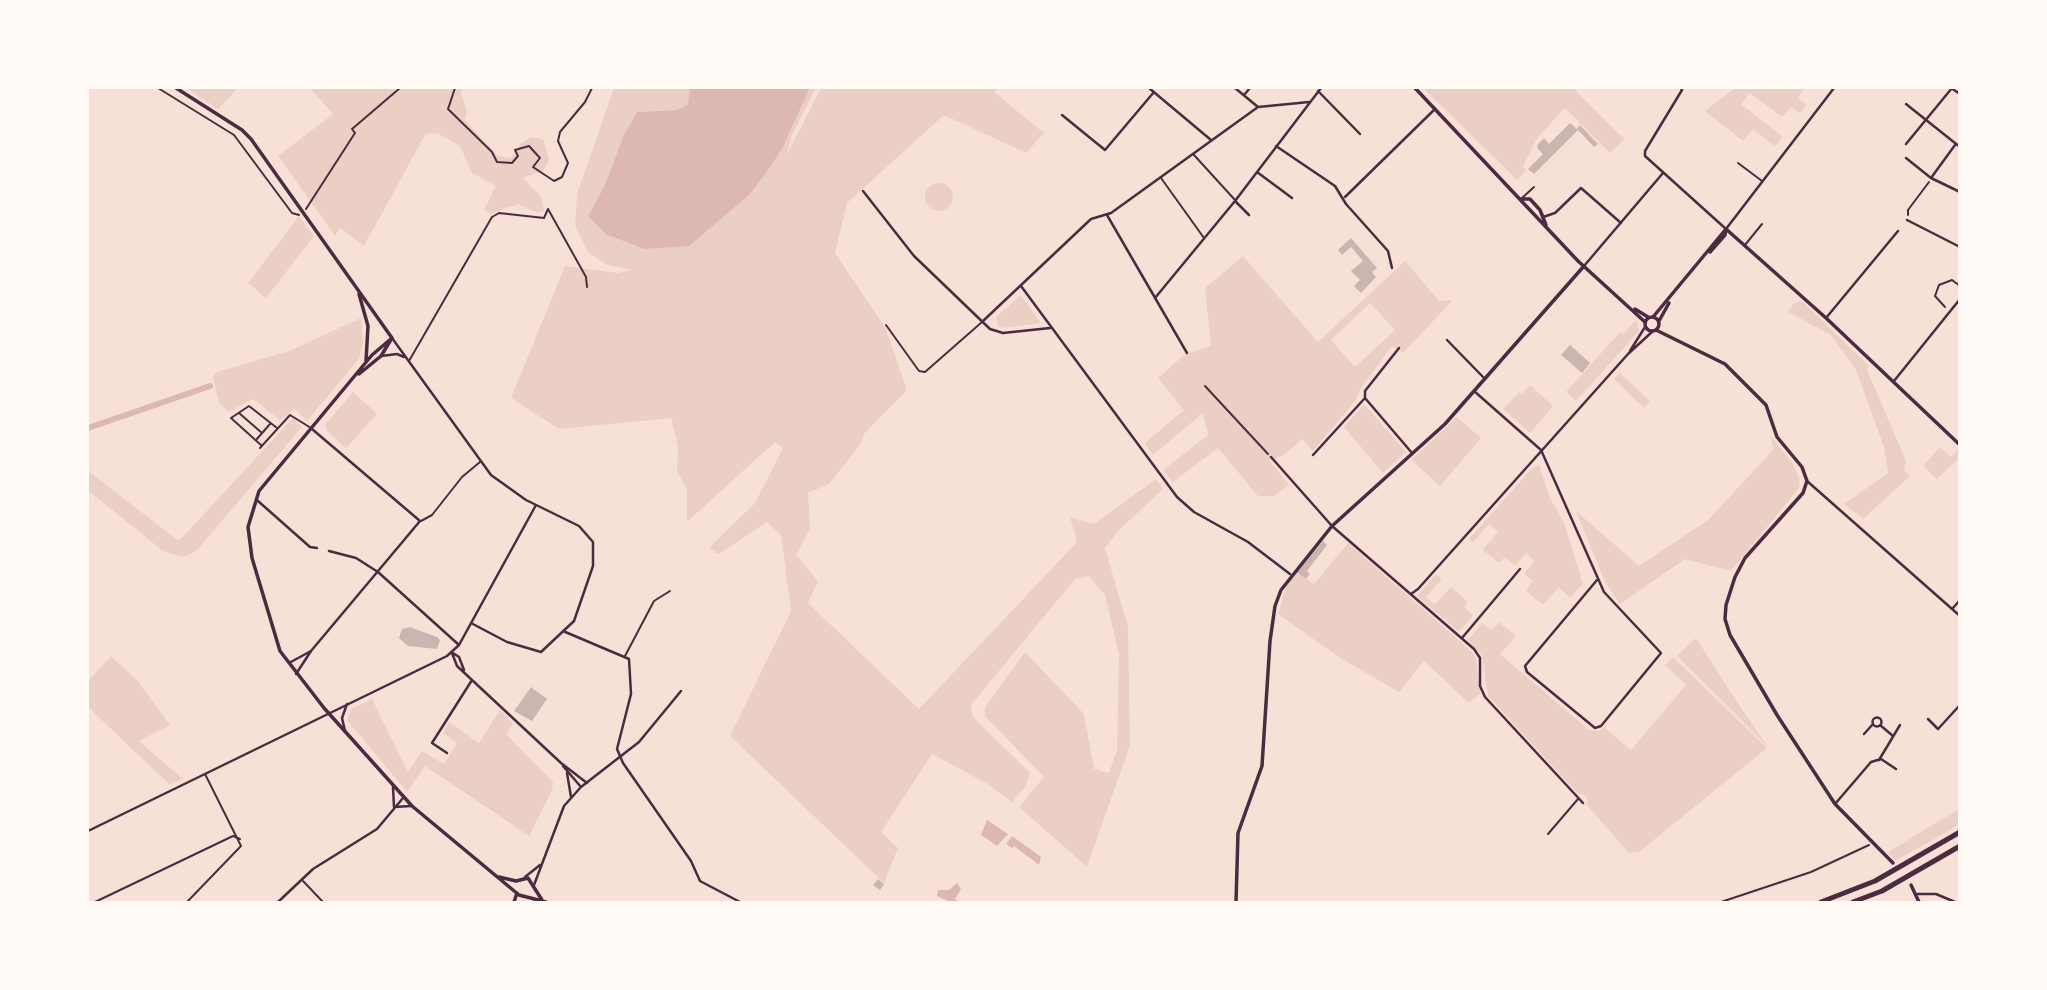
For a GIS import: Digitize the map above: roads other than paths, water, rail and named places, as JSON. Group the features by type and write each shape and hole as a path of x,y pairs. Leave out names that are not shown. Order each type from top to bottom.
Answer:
{"highway":[{"path":"1821,902 1875,881 1959,832"},
{"path":"1853,902 1882,891 1959,846"}],"street":[{"path":"176,88 246,134 480,462 508,489 579,526 593,542 593,566 575,616 541,652 536,653 471,623"},
{"path":"1149,88 1211,141"},
{"path":"1235,88 1258,107"},
{"path":"1244,95 1250,88"},
{"path":"1415,88 1584,266 1648,321 1655,331 1667,333 1723,362 1766,405 1774,432 1802,467 1807,481 1959,616"},
{"path":"1628,354 1648,321 1674,296 1834,88"},
{"path":"1906,144 1952,88 1959,94"},
{"path":"1155,298 1235,201 1319,89 1360,134"},
{"path":"1682,89 1645,151 1645,156 1826,318 1959,445"},
{"path":"1062,115 1105,150 1154,92"},
{"path":"983,321 1091,219 1107,215 1258,107 1309,102"},
{"path":"1906,104 1959,147"},
{"path":"1345,197 1435,109"},
{"path":"1931,178 1955,144"},
{"path":"1276,146 1319,178 1328,180 1345,197 1346,204 1388,251 1392,268"},
{"path":"1906,158 1931,178 1959,192"},
{"path":"1257,172 1292,198"},
{"path":"1236,902 1240,823 1260,774 1263,756 1275,606 1290,574 1332,526 1412,453 1474,391 1663,173"},
{"path":"1536,217 1543,217 1558,210 1581,188 1621,223"},
{"path":"863,191 928,269 990,329 1003,333 1050,328"},
{"path":"1521,199 1530,199 1548,229"},
{"path":"1235,201 1249,215"},
{"path":"1107,215 1187,353"},
{"path":"1907,220 1959,247"},
{"path":"1826,318 1898,232"},
{"path":"1021,286 1177,497 1194,512 1248,542 1290,574"},
{"path":"357,288 369,326 366,363"},
{"path":"1411,594 1628,354 1655,331 1674,296"},
{"path":"1893,383 1959,299"},
{"path":"1648,321 1659,322 1667,333"},
{"path":"354,379 380,356 392,338"},
{"path":"392,338 384,341 255,499 250,515 249,542 277,642 296,674 402,798 516,891 544,901"},
{"path":"1447,340 1485,379"},
{"path":"1399,348 1365,391 1365,398 1412,453"},
{"path":"380,356 397,354 409,362"},
{"path":"1474,391 1541,450 1597,580 1618,610 1661,653 1601,726 1595,728 1527,672 1525,666 1597,580"},
{"path":"1313,455 1365,398"},
{"path":"296,674 311,652 420,521 311,429"},
{"path":"1271,457 1332,526 1462,638 1480,658 1480,686 1487,700 1583,803"},
{"path":"1807,481 1803,493 1745,558 1732,586 1725,619 1730,635 1771,704 1835,804 1893,863"},
{"path":"255,499 310,547 317,548"},
{"path":"88,831 452,652 459,645 536,505"},
{"path":"329,551 356,558 378,572 459,645"},
{"path":"1462,638 1520,569"},
{"path":"1952,609 1959,600"},
{"path":"563,631 624,656 631,665 631,694 617,743 620,757 691,861 700,881 740,902"},
{"path":"288,664 311,652"},
{"path":"452,652 459,657 465,673 472,680 561,764 587,783"},
{"path":"447,753 432,743 472,680"},
{"path":"515,902 527,896 534,887 560,812 571,797 639,743 681,691"},
{"path":"345,732 342,718 347,704"},
{"path":"1928,719 1938,729 1959,705"},
{"path":"1864,734 1873,724 1873,719 1877,717 1881,720 1880,725"},
{"path":"1873,724 1880,725 1893,736"},
{"path":"1879,760 1900,725"},
{"path":"1835,804 1871,762 1879,760 1896,769"},
{"path":"561,764 581,787"},
{"path":"567,774 571,797"},
{"path":"393,788 394,807"},
{"path":"278,902 313,869 369,836 402,798"},
{"path":"394,807 412,806"},
{"path":"497,877 516,881 540,865"},
{"path":"525,877 544,901"},
{"path":"515,902 516,881"},
{"path":"1911,885 1918,894 1919,902"},
{"path":"1918,894 1936,894 1955,902"}],"lane":[{"path":"1193,154 1235,201"},
{"path":"1738,163 1763,181"},
{"path":"1160,177 1204,238"},
{"path":"1521,199 1534,187"},
{"path":"409,362 492,218 499,213 544,218 548,209 586,277 587,287"},
{"path":"1745,245 1762,225"},
{"path":"928,269 932,266"},
{"path":"1945,307 1935,296 1939,285 1952,280 1959,286"},
{"path":"886,325 919,372 925,372 983,321"},
{"path":"278,428 249,406 230,418 261,447 292,415 311,429"},
{"path":"239,413 262,433"},
{"path":"256,440 271,423"},
{"path":"420,521 432,515 462,477 480,462"},
{"path":"624,656 631,649 654,601 670,591"},
{"path":"187,902 241,846 240,839 205,774"},
{"path":"1548,834 1579,798"},
{"path":"95,902 233,836 240,839"},
{"path":"303,881 323,902"}],"waterway":[{"path":"88,428 210,386"}]}
